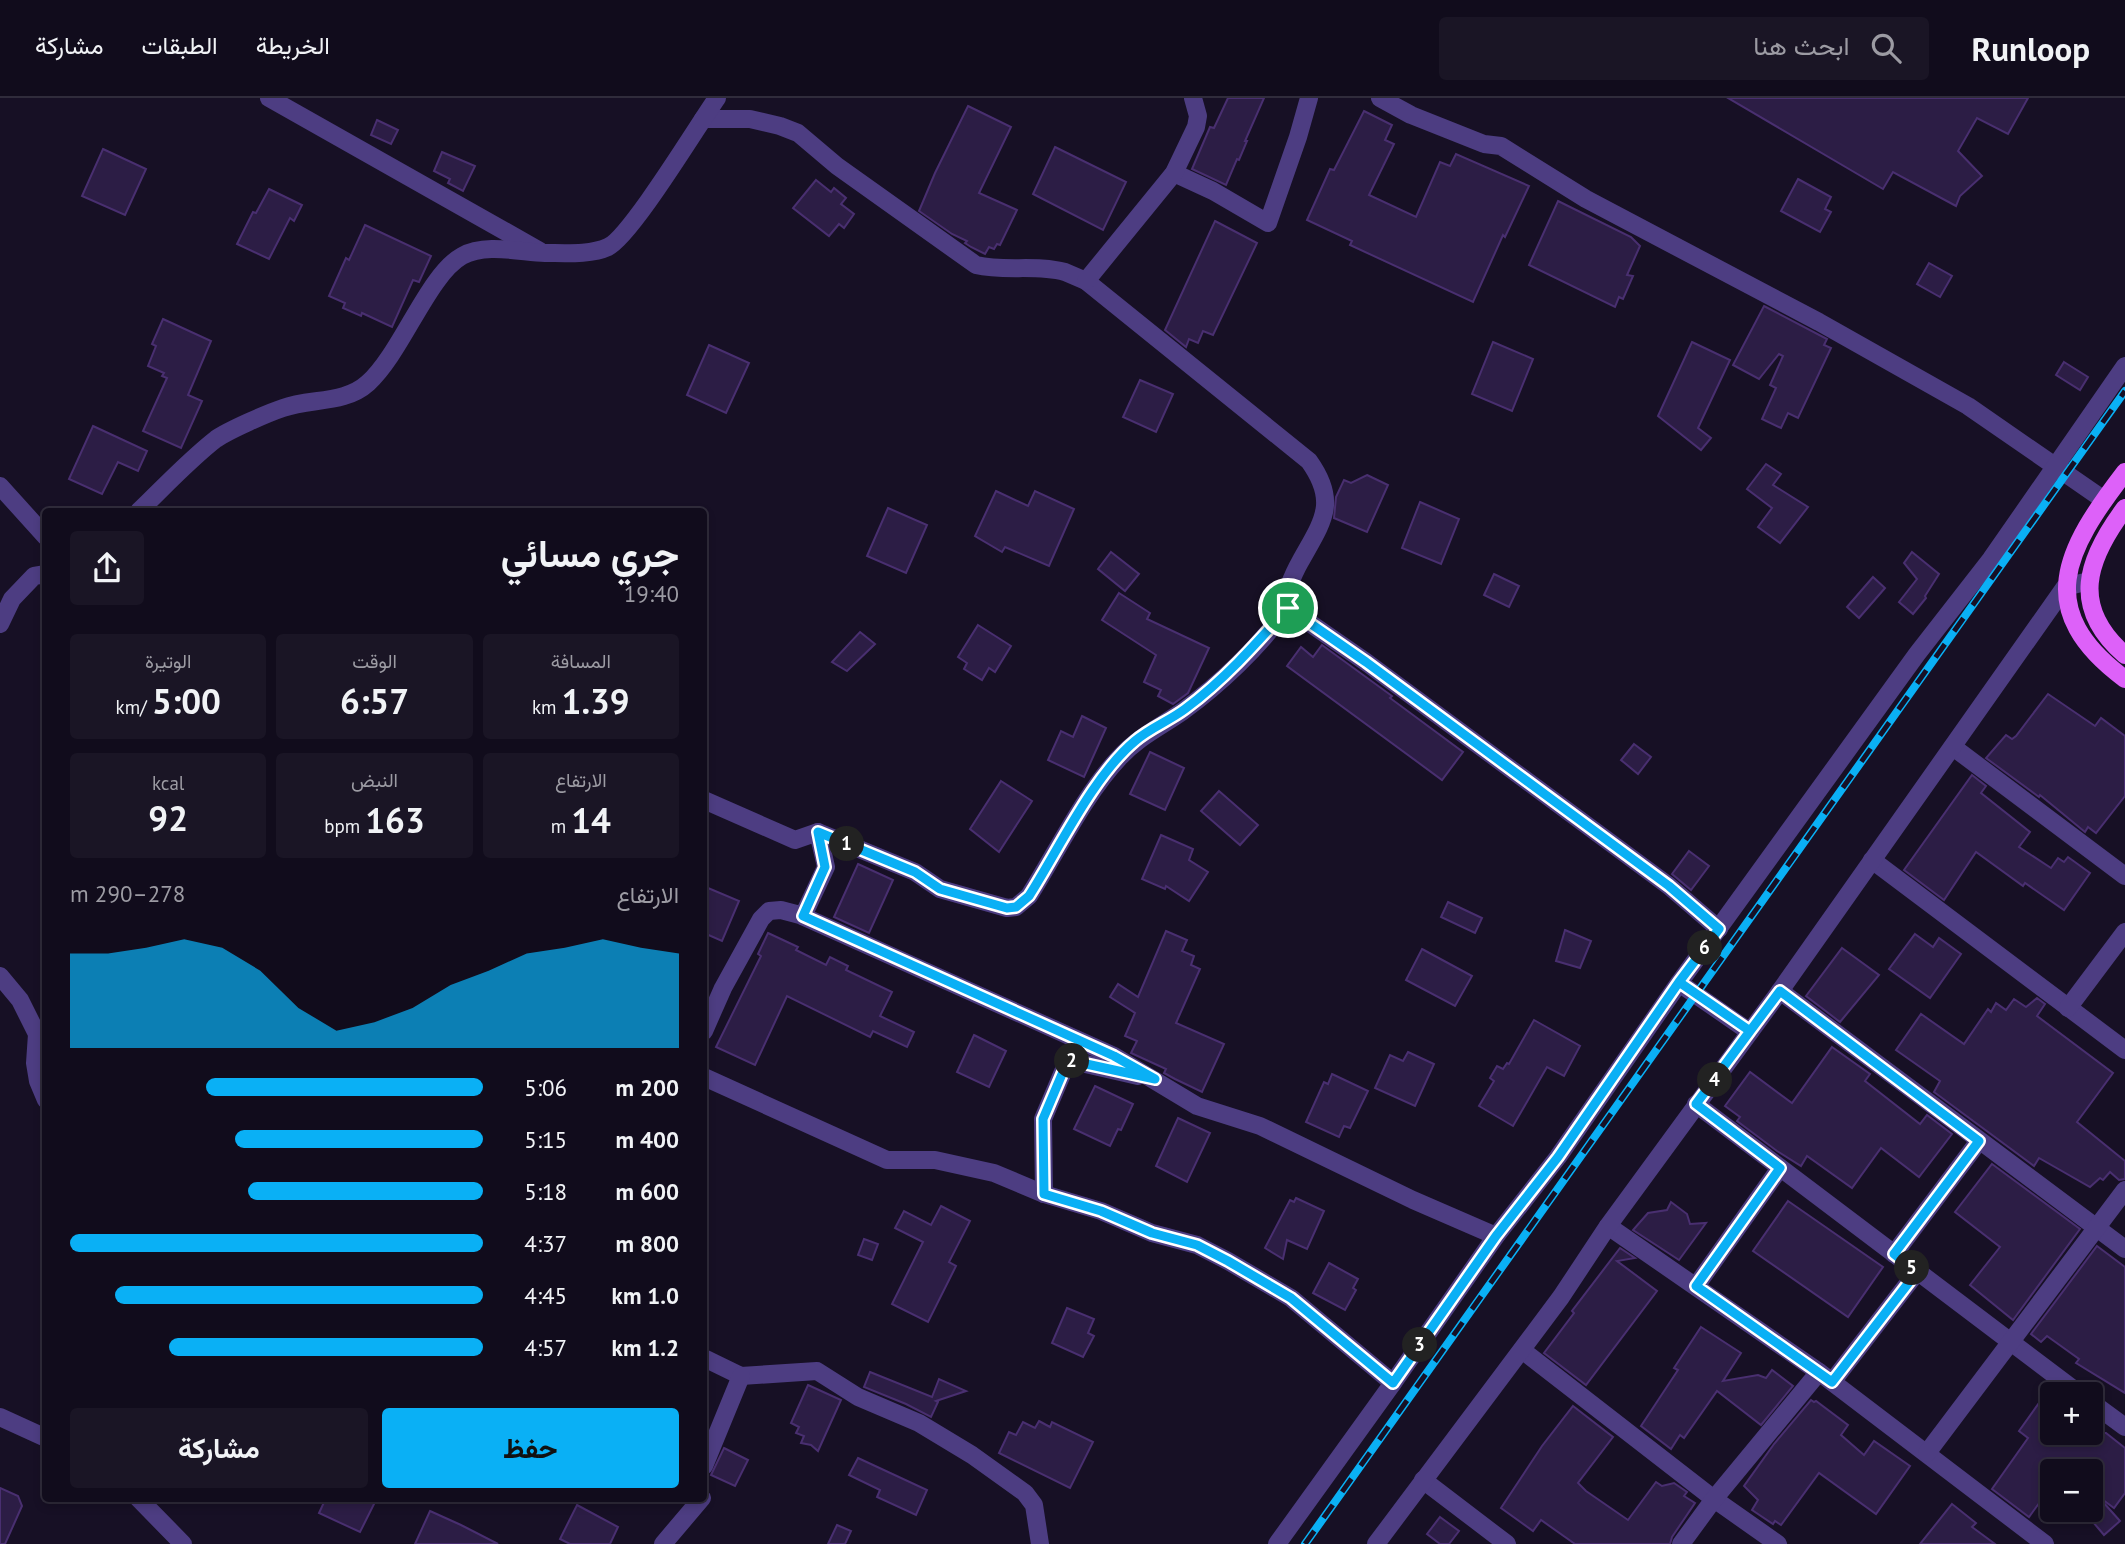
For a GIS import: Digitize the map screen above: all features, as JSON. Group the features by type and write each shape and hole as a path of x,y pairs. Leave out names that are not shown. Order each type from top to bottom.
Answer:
{"main road":[{"path":"2125,472 2104,500 2078,544 2069,566 2065,587 2076,630 2104,663 2125,679"},
{"path":"2125,508 2105,539 2089,581 2089,597 2094,616 2102,632 2125,654"}],"street":[{"path":"269,98 543,253"},
{"path":"142,508 218,438 284,407 355,393 369,382 400,344 436,282 458,258 477,250 569,253 605,249 614,244 717,98"},
{"path":"1086,281 1174,173 1196,127 1198,116 1193,98"},
{"path":"1174,173 1213,191 1268,223 1298,137 1308,98"},
{"path":"1380,98 1411,115 1484,144 1501,146 1586,200 1819,322 1968,405 2104,500"},
{"path":"702,119 750,119 798,133 837,166 976,265 992,269 1065,272 1086,281 1309,461 1322,480 1325,502 1324,517 1289,586 1288,608 1241,661 1206,692 1181,712 1135,741 1116,760 1092,792 1029,896 1016,907 1007,908 940,889 915,872 818,832 795,840 707,801"},
{"path":"1277,1544 1496,1236 1558,1157 1679,982 1917,654 1991,559 2125,366"},
{"path":"0,486 42,533"},
{"path":"0,624 12,599 34,576 42,575"},
{"path":"1376,1544 1561,1297 1608,1226 1780,991 2065,587 2089,581"},
{"path":"1288,608 1366,662 1669,886 1719,929"},
{"path":"1952,747 2125,876"},
{"path":"803,916 825,867 818,832"},
{"path":"1872,860 2125,1050"},
{"path":"707,1024 723,988 761,919 769,911 781,910 803,916 1114,1056 1198,1106 1260,1126 1413,1200 1496,1236"},
{"path":"2067,1008 2125,932"},
{"path":"0,976 20,1000 37,1034 35,1063 42,1090"},
{"path":"1679,982 1750,1031"},
{"path":"1780,991 2125,1249"},
{"path":"1044,1194 1043,1119 1068,1060 1155,1079"},
{"path":"707,1078 887,1160 935,1160 994,1173 1044,1194 1101,1211 1152,1233 1197,1245 1291,1298 1393,1383"},
{"path":"1696,1104 2064,1382"},
{"path":"1894,1254 1979,1141"},
{"path":"1696,1286 1780,1168"},
{"path":"1927,1453 2125,1189"},
{"path":"1608,1226 1825,1377 2045,1544"},
{"path":"1681,1544 1714,1499 1917,1272"},
{"path":"1522,1350 1714,1499 1777,1544"},
{"path":"707,1359 741,1376 817,1371 859,1397 929,1428 1025,1493 1034,1505 1040,1544"},
{"path":"707,1459 741,1376"},
{"path":"2103,1411 2125,1427"},
{"path":"0,1417 42,1436"},
{"path":"1423,1480 1507,1544"},
{"path":"142,1502 183,1544"},
{"path":"663,1544 699,1502"}],"building":[{"path":"1228,98 1264,98 1226,185 1192,169 1210,127 1214,128"},
{"path":"1728,98 2028,98 2008,134 1977,118 1958,151 1982,176 1960,196 1956,206 1893,172 1883,189"},
{"path":"968,106 1011,127 979,193 1017,210 1000,245 997,244 994,249 989,247 985,254 919,211"},
{"path":"1364,111 1392,125 1385,140 1394,144 1369,195 1416,217 1440,162 1450,166 1456,154 1529,186 1505,237 1503,235 1473,302 1350,245 1352,241 1307,220 1330,169 1334,170"},
{"path":"377,120 398,130 391,144 371,135"},
{"path":"1055,147 1126,182 1103,230 1033,194"},
{"path":"103,149 146,169 125,215 82,196"},
{"path":"442,152 475,166 463,191 448,183 450,179 434,171"},
{"path":"1798,179 1831,197 1825,209 1831,212 1820,232 1781,211"},
{"path":"816,180 831,192 834,188 846,198 841,204 854,214 844,228 839,224 829,236 793,208"},
{"path":"269,189 302,205 294,221 290,218 269,259 237,244 253,212 256,213"},
{"path":"1558,201 1631,237 1640,246 1627,275 1633,276 1623,299 1619,297 1615,307 1529,265"},
{"path":"1215,221 1257,243 1213,335 1203,331 1198,343 1189,339 1186,347 1165,330"},
{"path":"365,225 431,256 419,282 413,280 392,327 362,313 361,316 343,308 345,303 329,296"},
{"path":"1929,263 1952,276 1940,297 1917,284"},
{"path":"1764,306 1827,339 1824,345 1831,348 1798,418 1788,413 1781,428 1762,419 1776,388 1770,385 1783,356 1779,354 1759,379 1733,365"},
{"path":"163,319 211,341 188,395 202,401 181,448 143,431 167,378 162,376 164,373 148,366 156,346 152,344"},
{"path":"1493,342 1533,359 1512,411 1472,394"},
{"path":"1692,342 1730,360 1698,428 1711,438 1701,450 1658,416"},
{"path":"709,345 749,363 726,413 687,395"},
{"path":"2064,362 2088,377 2080,390 2056,375"},
{"path":"1140,380 1173,394 1156,432 1123,417"},
{"path":"93,426 147,451 138,471 118,462 102,494 69,479"},
{"path":"1766,464 1781,474 1773,485 1808,507 1780,543 1758,527 1772,508 1747,489"},
{"path":"1367,475 1388,485 1367,532 1334,518 1336,497 1344,480 1351,483"},
{"path":"996,491 1028,506 1035,491 1074,509 1049,566 1005,547 1002,552 975,536"},
{"path":"1420,502 1459,519 1441,564 1402,548"},
{"path":"888,508 927,525 906,573 867,556"},
{"path":"1111,552 1139,574 1125,591 1098,569"},
{"path":"1912,552 1939,574 1926,598 1913,614 1899,602 1917,579 1904,563"},
{"path":"1494,574 1519,586 1509,607 1484,595"},
{"path":"1873,577 1885,588 1859,618 1847,607"},
{"path":"1119,593 1150,613 1147,619 1209,648 1188,693 1173,704 1158,696 1161,690 1144,682 1156,655 1102,620"},
{"path":"978,625 1011,646 995,672 989,668 982,680 964,669 967,663 958,657"},
{"path":"860,632 875,644 847,671 832,662"},
{"path":"1322,645 1463,752 1442,780 1287,666 1301,647 1313,657"},
{"path":"2048,694 2095,726 2101,718 2125,736 2125,796 2096,833 2088,827 2085,832 2040,795 2039,797 1986,758 2006,735 2012,739 2016,736"},
{"path":"1082,716 1106,728 1084,777 1048,760 1061,731 1073,737"},
{"path":"1634,744 1651,757 1638,774 1621,760"},
{"path":"1150,752 1184,768 1165,810 1130,794"},
{"path":"1972,775 1986,786 1981,793 2030,832 2019,847 2051,868 2058,858 2064,862 2068,857 2090,873 2064,910 2025,883 2023,886 1976,852 1944,900 1904,870"},
{"path":"1001,781 1032,801 999,852 970,829"},
{"path":"1219,791 1258,825 1240,845 1201,811"},
{"path":"1161,835 1193,849 1189,860 1208,872 1189,901 1166,886 1165,889 1142,879"},
{"path":"1689,851 1709,866 1691,890 1672,874"},
{"path":"858,864 893,880 869,933 834,917"},
{"path":"708,888 739,901 722,941 707,934"},
{"path":"1448,902 1482,918 1475,933 1441,917"},
{"path":"1565,930 1591,941 1580,968 1556,961"},
{"path":"1166,931 1187,940 1182,951 1194,956 1191,965 1200,969 1176,1023 1224,1044 1202,1092 1164,1073 1166,1069 1131,1053 1137,1041 1125,1036 1135,1013 1110,997 1118,984 1138,997"},
{"path":"768,933 798,947 796,950 826,965 830,957 848,966 846,970 892,992 880,1016 914,1032 907,1047 873,1031 870,1037 787,996 755,1065 716,1047 761,956 758,954"},
{"path":"1915,934 1933,947 1939,938 1961,954 1930,998 1889,969"},
{"path":"1842,948 1879,975 1840,1022 1806,996"},
{"path":"1422,949 1472,976 1455,1006 1406,980"},
{"path":"2037,998 2045,1004 2037,1016 2113,1073 2077,1122 2125,1161 2125,1179 2119,1180 2110,1172 2103,1180 2100,1178 2090,1187 2039,1158 2034,1166 1934,1092 1940,1081 1896,1050 1921,1014 1964,1044 1988,1009 1991,1012 1996,1003 2006,1010 2014,999 2026,1007"},
{"path":"1534,1020 1580,1046 1564,1076 1547,1067 1513,1126 1479,1106 1494,1081 1490,1078 1497,1066 1503,1069 1509,1064"},
{"path":"974,1035 1006,1051 989,1087 957,1072"},
{"path":"1832,1047 1870,1074 1865,1081 1920,1124 1927,1115 1952,1134 1919,1177 1881,1148 1852,1188 1807,1156 1801,1166 1777,1151 1737,1121 1740,1117 1725,1106 1750,1072 1792,1103"},
{"path":"1408,1052 1434,1064 1415,1106 1375,1088 1390,1055 1403,1061"},
{"path":"1332,1074 1368,1091 1350,1128 1344,1126 1339,1137 1306,1122 1324,1082 1328,1084"},
{"path":"1095,1086 1133,1104 1110,1146 1074,1129"},
{"path":"1178,1118 1210,1133 1187,1182 1156,1166"},
{"path":"1992,1164 2080,1229 2013,1320 1970,1285 2000,1247 1955,1212"},
{"path":"1296,1198 1324,1211 1307,1249 1287,1240 1283,1259 1265,1248 1290,1200 1294,1202"},
{"path":"1788,1201 1883,1267 1848,1317 1753,1251"},
{"path":"1671,1202 1687,1214 1690,1224 1706,1223 1679,1260 1633,1230 1648,1213 1667,1210"},
{"path":"941,1206 970,1221 949,1262 956,1266 928,1322 892,1304 923,1242 895,1228 904,1211 931,1225"},
{"path":"864,1239 878,1244 872,1260 858,1255"},
{"path":"2097,1246 2125,1267 2125,1393 2076,1363 2079,1359 2047,1336 2041,1342 2031,1334"},
{"path":"1620,1248 1635,1258 1617,1261 1657,1291 1586,1385 1544,1353"},
{"path":"1329,1263 1358,1279 1353,1288 1356,1290 1345,1310 1313,1293"},
{"path":"1067,1308 1094,1319 1088,1333 1094,1336 1083,1357 1052,1343"},
{"path":"1701,1327 1741,1353 1723,1381 1758,1375 1766,1378 1772,1370 1793,1386 1761,1425 1717,1391 1684,1438 1680,1435 1671,1449 1641,1426 1678,1370 1674,1368"},
{"path":"870,1372 932,1397 939,1379 966,1391 936,1401 938,1402 931,1417 864,1387"},
{"path":"808,1385 841,1400 818,1451 811,1445 801,1443 804,1436 796,1433 799,1427 791,1423"},
{"path":"1811,1400 1848,1425 1841,1435 1864,1455 1874,1441 1910,1466 1876,1514 1819,1473 1781,1525 1775,1521 1773,1524 1752,1510 1758,1500 1744,1486 1774,1444"},
{"path":"2040,1401 2040,1445 2103,1445 2103,1433 2106,1433 2125,1448 2125,1493 2114,1508 2103,1500 2103,1459 2040,1459 2040,1502 2029,1517 1992,1489 2028,1438 2019,1431"},
{"path":"1573,1406 1613,1437 1578,1483 1586,1491 1628,1520 1656,1482 1662,1486 1674,1483 1687,1492 1684,1496 1695,1503 1670,1544 1575,1544 1541,1520 1533,1531 1501,1508 1542,1446"},
{"path":"1039,1421 1050,1427 1052,1422 1093,1442 1070,1488 999,1453 1009,1432 1016,1435 1023,1422 1035,1428"},
{"path":"724,1448 748,1460 735,1486 711,1475"},
{"path":"858,1458 927,1490 916,1515 877,1497 880,1490 849,1475"},
{"path":"0,1488 18,1496 22,1506 5,1544 0,1544"},
{"path":"324,1502 375,1502 360,1532 319,1513"},
{"path":"2103,1502 2120,1521 2104,1535 2093,1522 2103,1522"},
{"path":"1952,1504 1976,1523 1972,1527 1995,1544 1920,1544"},
{"path":"577,1505 618,1527 610,1544 570,1544 560,1539"},
{"path":"430,1511 461,1525 498,1544 415,1544"},
{"path":"1440,1517 1459,1531 1449,1544 1440,1544 1427,1534"},
{"path":"837,1525 851,1531 845,1544 828,1544"}],"railway":[{"path":"1305,1544 2125,391"}],"route":[{"path":"1288,608 1241,661 1206,692 1181,712 1135,741 1116,760 1092,792 1029,896 1016,907 1007,908 940,889 915,872 818,832 825,867 803,916 1114,1056 1155,1079 1068,1060 1043,1119 1044,1194 1101,1211 1152,1233 1197,1245 1228,1261 1291,1298 1393,1383 1496,1236 1558,1157 1679,982 1750,1031 1696,1104 1780,1168 1696,1286 1832,1382 1917,1272 1894,1254 1979,1141 1780,991 1750,1031 1696,994 1679,982 1719,929 1669,886 1366,662 1288,608"}]}
